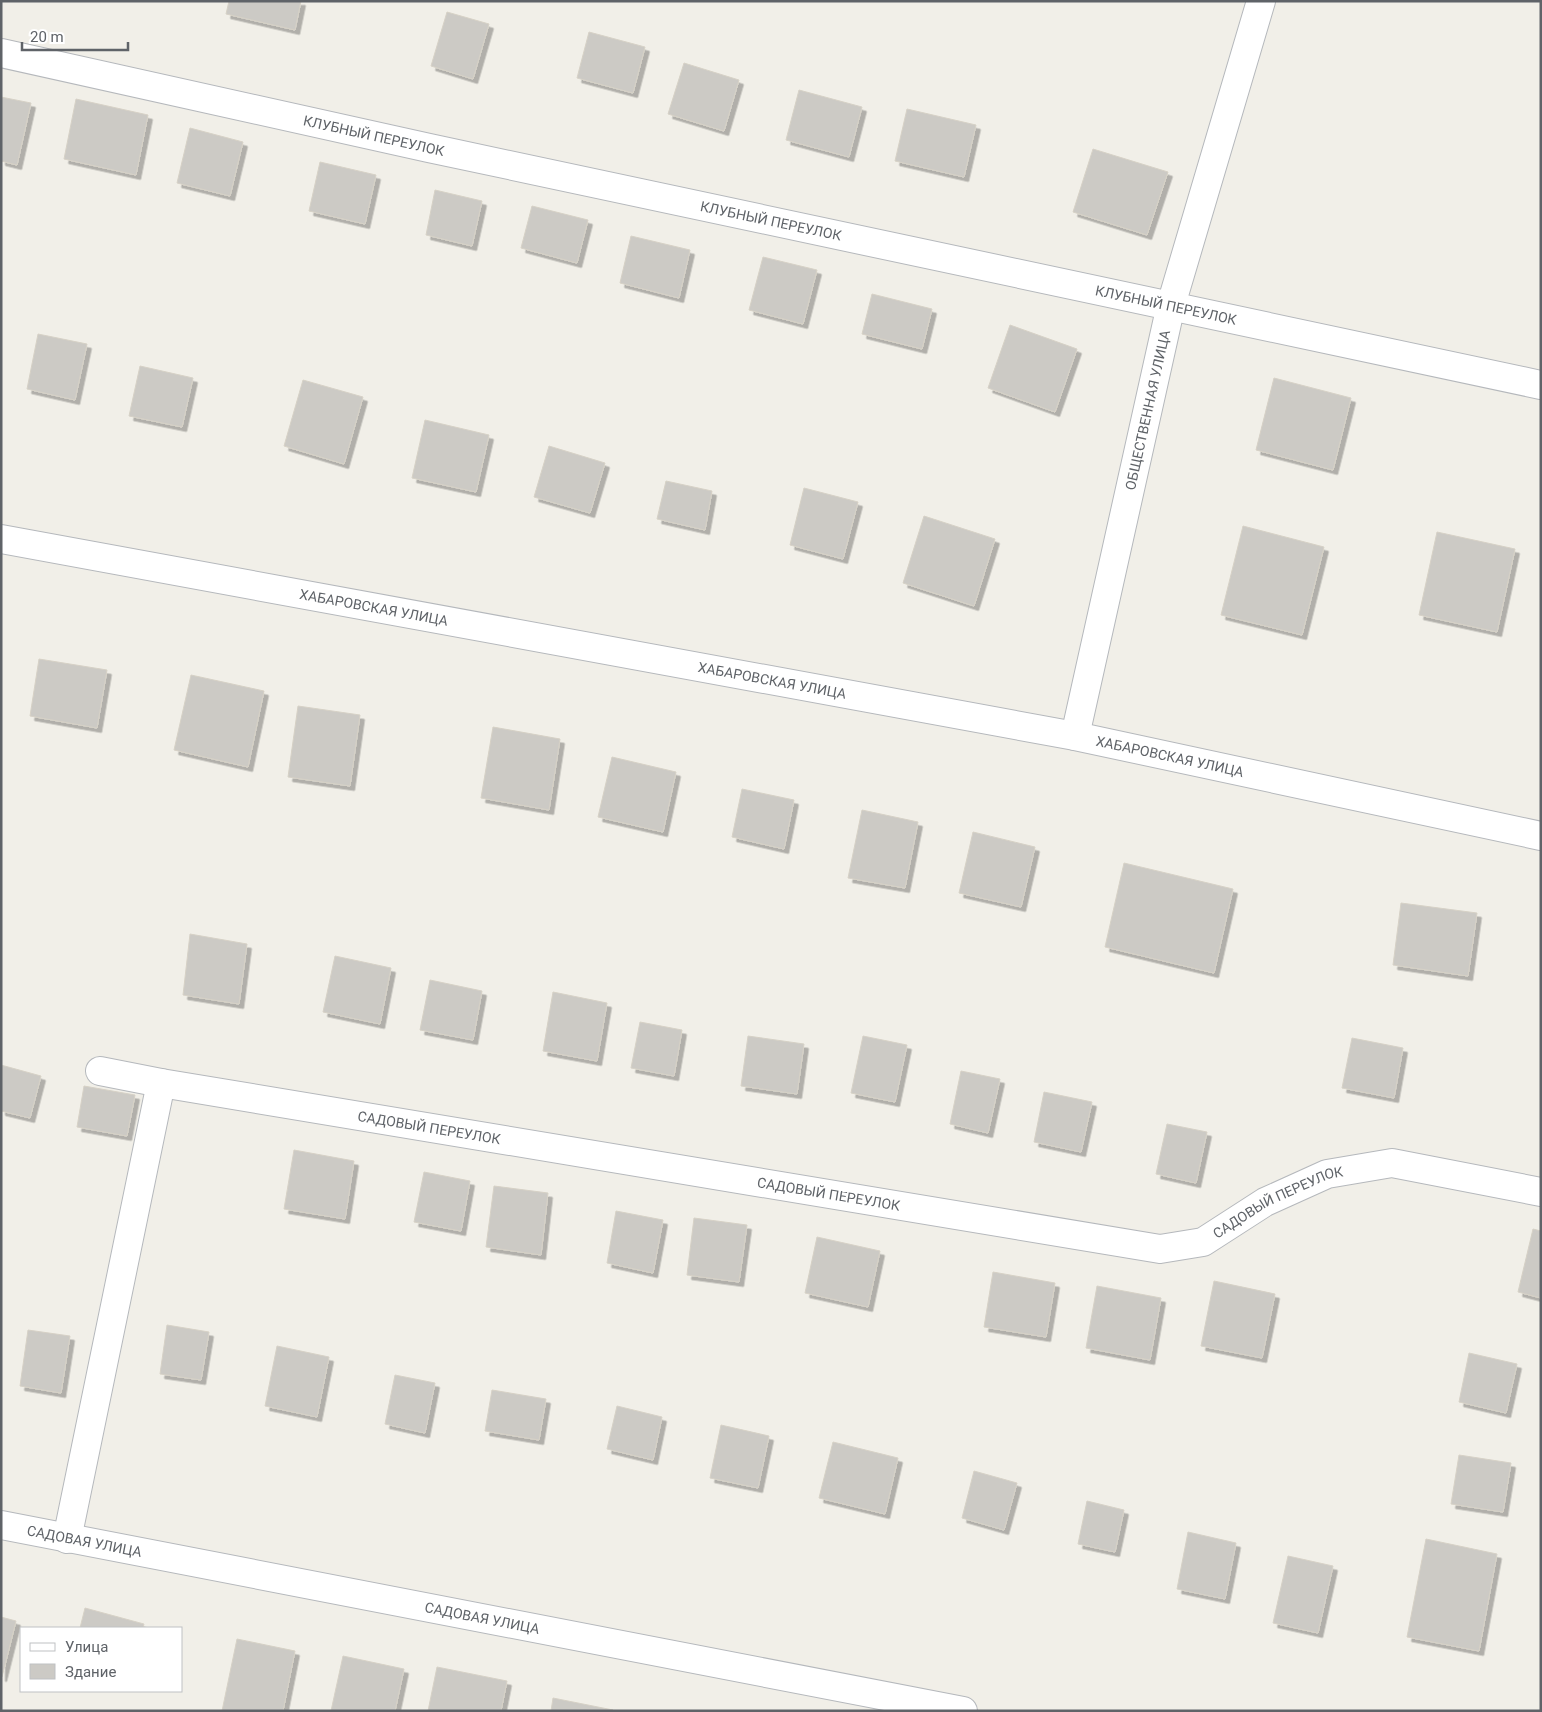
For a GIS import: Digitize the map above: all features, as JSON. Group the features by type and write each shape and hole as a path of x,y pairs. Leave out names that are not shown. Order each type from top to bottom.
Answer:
{"street":[{"name":"ОБЩЕСТВЕННАЯ УЛИЦА","path":"1075,736 1171,305 1261,1"},
{"name":"КЛУБНЫЙ ПЕРЕУЛОК","path":"1,53 439,150 1541,385"},
{"name":"ХАБАРОВСКАЯ УЛИЦА","path":"1,539 1075,736 1541,836"},
{"name":"САДОВЫЙ ПЕРЕУЛОК","path":"100,1071 161,1083 1160,1249 1203,1242 1265,1202 1327,1174 1392,1163 1541,1192"},
{"path":"67,1539 161,1083"},
{"name":"САДОВАЯ УЛИЦА","path":"1,1525 963,1711"}],"building":[{"path":"229,1 301,1 295,30 226,14"},
{"path":"447,12 489,24 473,79 431,66"},
{"path":"589,32 645,47 633,93 577,78"},
{"path":"684,63 739,80 724,131 668,114"},
{"path":"799,90 862,107 849,157 786,140"},
{"path":"1,97 31,103 17,165 1,161"},
{"path":"76,99 148,115 136,175 64,159"},
{"path":"907,109 976,125 964,177 895,161"},
{"path":"190,128 243,142 230,196 177,183"},
{"path":"1093,149 1168,172 1147,235 1073,212"},
{"path":"320,162 376,175 365,224 309,211"},
{"path":"435,190 482,201 472,246 426,235"},
{"path":"532,206 588,220 577,263 521,248"},
{"path":"631,236 690,250 679,298 620,283"},
{"path":"763,257 817,270 803,324 749,310"},
{"path":"872,294 932,309 922,349 862,334"},
{"path":"1010,325 1077,349 1055,412 988,388"},
{"path":"38,334 87,344 75,400 27,389"},
{"path":"140,366 193,378 182,427 129,416"},
{"path":"1274,378 1351,398 1333,470 1256,450"},
{"path":"303,380 363,397 344,464 284,446"},
{"path":"425,420 489,435 476,492 412,478"},
{"path":"549,446 605,463 590,513 534,497"},
{"path":"666,481 712,491 705,530 657,519"},
{"path":"804,488 858,502 843,559 790,545"},
{"path":"924,516 995,539 974,606 903,583"},
{"path":"1243,526 1324,547 1302,635 1221,615"},
{"path":"1437,532 1515,549 1497,632 1419,615"},
{"path":"39,659 107,670 97,728 30,716"},
{"path":"191,675 264,691 248,767 174,750"},
{"path":"298,706 360,715 350,786 288,777"},
{"path":"493,727 560,739 549,810 481,798"},
{"path":"612,757 676,772 663,832 598,817"},
{"path":"742,789 794,800 784,849 732,837"},
{"path":"862,810 918,822 905,888 848,878"},
{"path":"973,832 1035,847 1021,907 959,893"},
{"path":"1124,863 1233,889 1214,973 1105,947"},
{"path":"1401,903 1477,913 1468,976 1393,965"},
{"path":"190,934 247,944 239,1004 183,995"},
{"path":"335,956 391,968 380,1024 323,1012"},
{"path":"430,980 482,991 473,1040 420,1030"},
{"path":"553,992 607,1003 597,1061 543,1051"},
{"path":"640,1022 682,1030 674,1076 631,1068"},
{"path":"748,1036 804,1044 797,1094 741,1086"},
{"path":"863,1036 907,1045 895,1102 851,1093"},
{"path":"1352,1038 1403,1048 1394,1098 1342,1088"},
{"path":"1,1065 41,1076 30,1118 1,1111"},
{"path":"961,1071 1000,1079 988,1133 950,1124"},
{"path":"84,1086 135,1095 127,1136 77,1127"},
{"path":"1044,1092 1092,1102 1081,1152 1034,1142"},
{"path":"1167,1124 1207,1132 1196,1183 1156,1174"},
{"path":"294,1150 354,1161 345,1219 284,1209"},
{"path":"424,1172 470,1181 461,1231 414,1222"},
{"path":"494,1186 548,1193 541,1255 486,1247"},
{"path":"616,1211 663,1220 653,1273 607,1263"},
{"path":"694,1218 747,1225 739,1282 687,1275"},
{"path":"1533,1229 1541,1231 1541,1298 1518,1292"},
{"path":"817,1237 880,1251 868,1307 805,1293"},
{"path":"993,1272 1055,1283 1046,1337 984,1327"},
{"path":"1214,1281 1275,1294 1262,1358 1201,1346"},
{"path":"1097,1286 1161,1298 1150,1360 1086,1348"},
{"path":"167,1325 209,1332 201,1380 160,1374"},
{"path":"28,1330 70,1336 61,1393 20,1386"},
{"path":"277,1346 329,1357 317,1417 265,1406"},
{"path":"1469,1353 1517,1364 1506,1413 1459,1402"},
{"path":"395,1375 435,1383 425,1433 385,1424"},
{"path":"492,1390 546,1399 539,1440 485,1431"},
{"path":"617,1406 662,1417 653,1460 607,1449"},
{"path":"721,1425 769,1436 758,1488 710,1478"},
{"path":"833,1442 898,1458 885,1514 819,1498"},
{"path":"1459,1455 1511,1463 1503,1512 1451,1504"},
{"path":"974,1471 1017,1483 1004,1530 962,1518"},
{"path":"1087,1501 1124,1510 1115,1552 1078,1544"},
{"path":"1188,1532 1236,1543 1225,1599 1177,1589"},
{"path":"1426,1539 1497,1554 1479,1651 1407,1637"},
{"path":"1288,1556 1333,1566 1318,1633 1273,1623"},
{"path":"85,1608 144,1624 143,1627 80,1627"},
{"path":"1,1617 16,1621 2,1677 1,1677"},
{"path":"237,1639 295,1651 283,1711 222,1711"},
{"path":"343,1656 404,1669 395,1711 331,1711"},
{"path":"437,1667 507,1681 501,1711 428,1711"},
{"path":"553,1698 613,1710 551,1711"}]}
